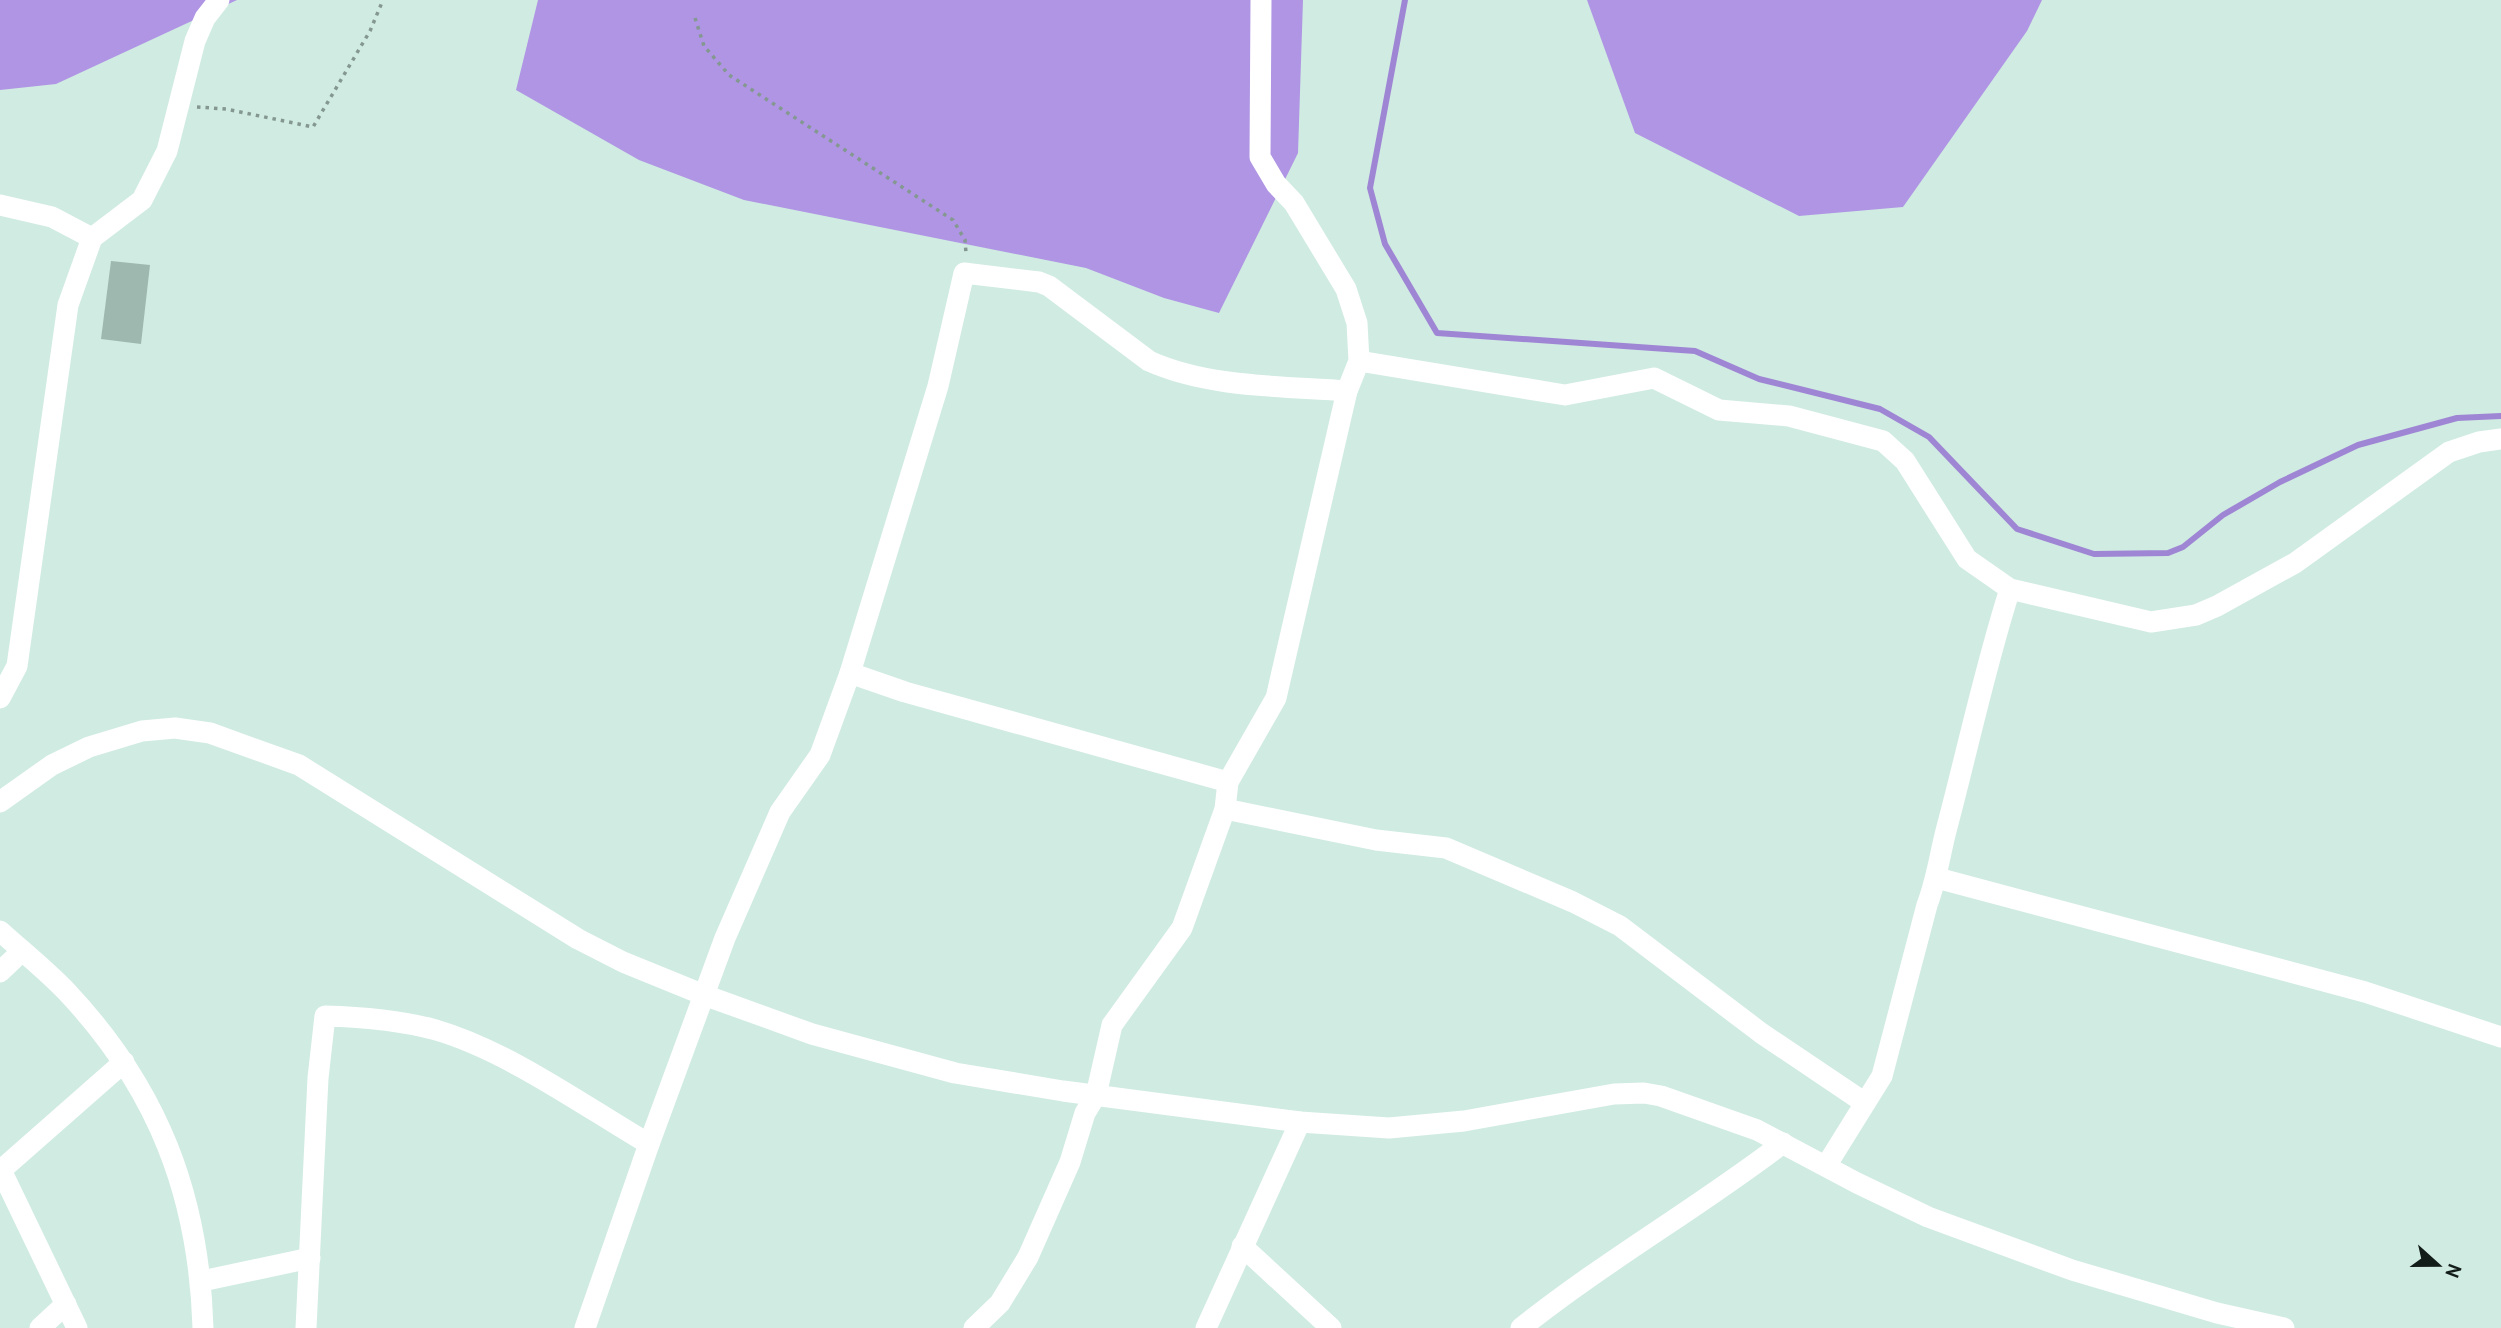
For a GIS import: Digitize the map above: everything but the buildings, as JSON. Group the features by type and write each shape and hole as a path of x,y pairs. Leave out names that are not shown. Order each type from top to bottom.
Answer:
{"street":[{"path":"0,698 17,666 68,305 92,238 142,200 167,150 195,41 205,18 219,0"},
{"path":"974,1328 1000,1303 1028,1257 1070,1162 1085,1113 1096,1095 1112,1025 1182,928 1225,809 1228,782 1276,698 1347,391 1359,362 1357,323 1346,289 1294,202 1276,184 1260,157 1261,0"},
{"path":"0,205 52,217 92,238"},
{"path":"586,1328 704,995 780,812 820,755 850,673 938,386 964,273 1038,282 1049,286 1149,362 1168,370 1225,381 1347,391"},
{"path":"1359,362 1565,395 1654,378 1719,410 1790,416 1883,441 1905,461 1966,559 2010,589 2151,622 2196,615 2295,563 2449,452 2479,442 2501,439"},
{"path":"1826,1166 1882,1076 1927,905 1937,878 1942,844 2010,589"},
{"path":"850,673 905,692 1228,782"},
{"path":"0,802 52,765 89,747 142,731 176,727 210,733 299,765 578,939 623,962 812,1034 955,1073 1096,1095 1361,1128 1428,1125 1614,1094 1644,1093 1695,1106 1783,1143 1928,1217 2072,1270 2217,1313 2284,1328"},
{"path":"1225,809 1376,840 1446,848 1561,897 1620,926 1761,1033 1865,1103"},
{"path":"1937,878 2365,992 2501,1037"},
{"path":"0,930 66,991 124,1062 146,1094 169,1150 191,1218 202,1281 203,1328"},
{"path":"0,972 22,950"},
{"path":"306,1328 318,1078 325,1016 369,1017 437,1031 512,1063 649,1144"},
{"path":"77,1328 0,1171 124,1062"},
{"path":"1206,1328 1300,1122"},
{"path":"1521,1328 1569,1289 1720,1191 1783,1143"},
{"path":"1242,1246 1331,1328"},
{"path":"202,1281 310,1258"},
{"path":"40,1328 66,1304"}],"path":[{"path":"178,106 226,109 313,127 370,31 383,0"},
{"path":"695,18 704,46 739,83 869,163 953,220 965,240 964,273"}],"shaded area":[{"path":"0,0 237,0 56,84 0,90"},
{"path":"538,0 1303,0 1298,153 1219,313 1164,298 1086,268 744,200 639,160 516,90"},
{"path":"1587,0 2042,0 2027,31 1903,207 1799,216 1635,133"}],"waterway":[{"path":"1405,0 1370,188 1385,244 1437,333 1695,351 1759,379 1880,409 1929,437 2017,529 2094,554 2168,553 2183,547 2223,515 2280,482 2358,445 2457,418 2501,416"}]}
